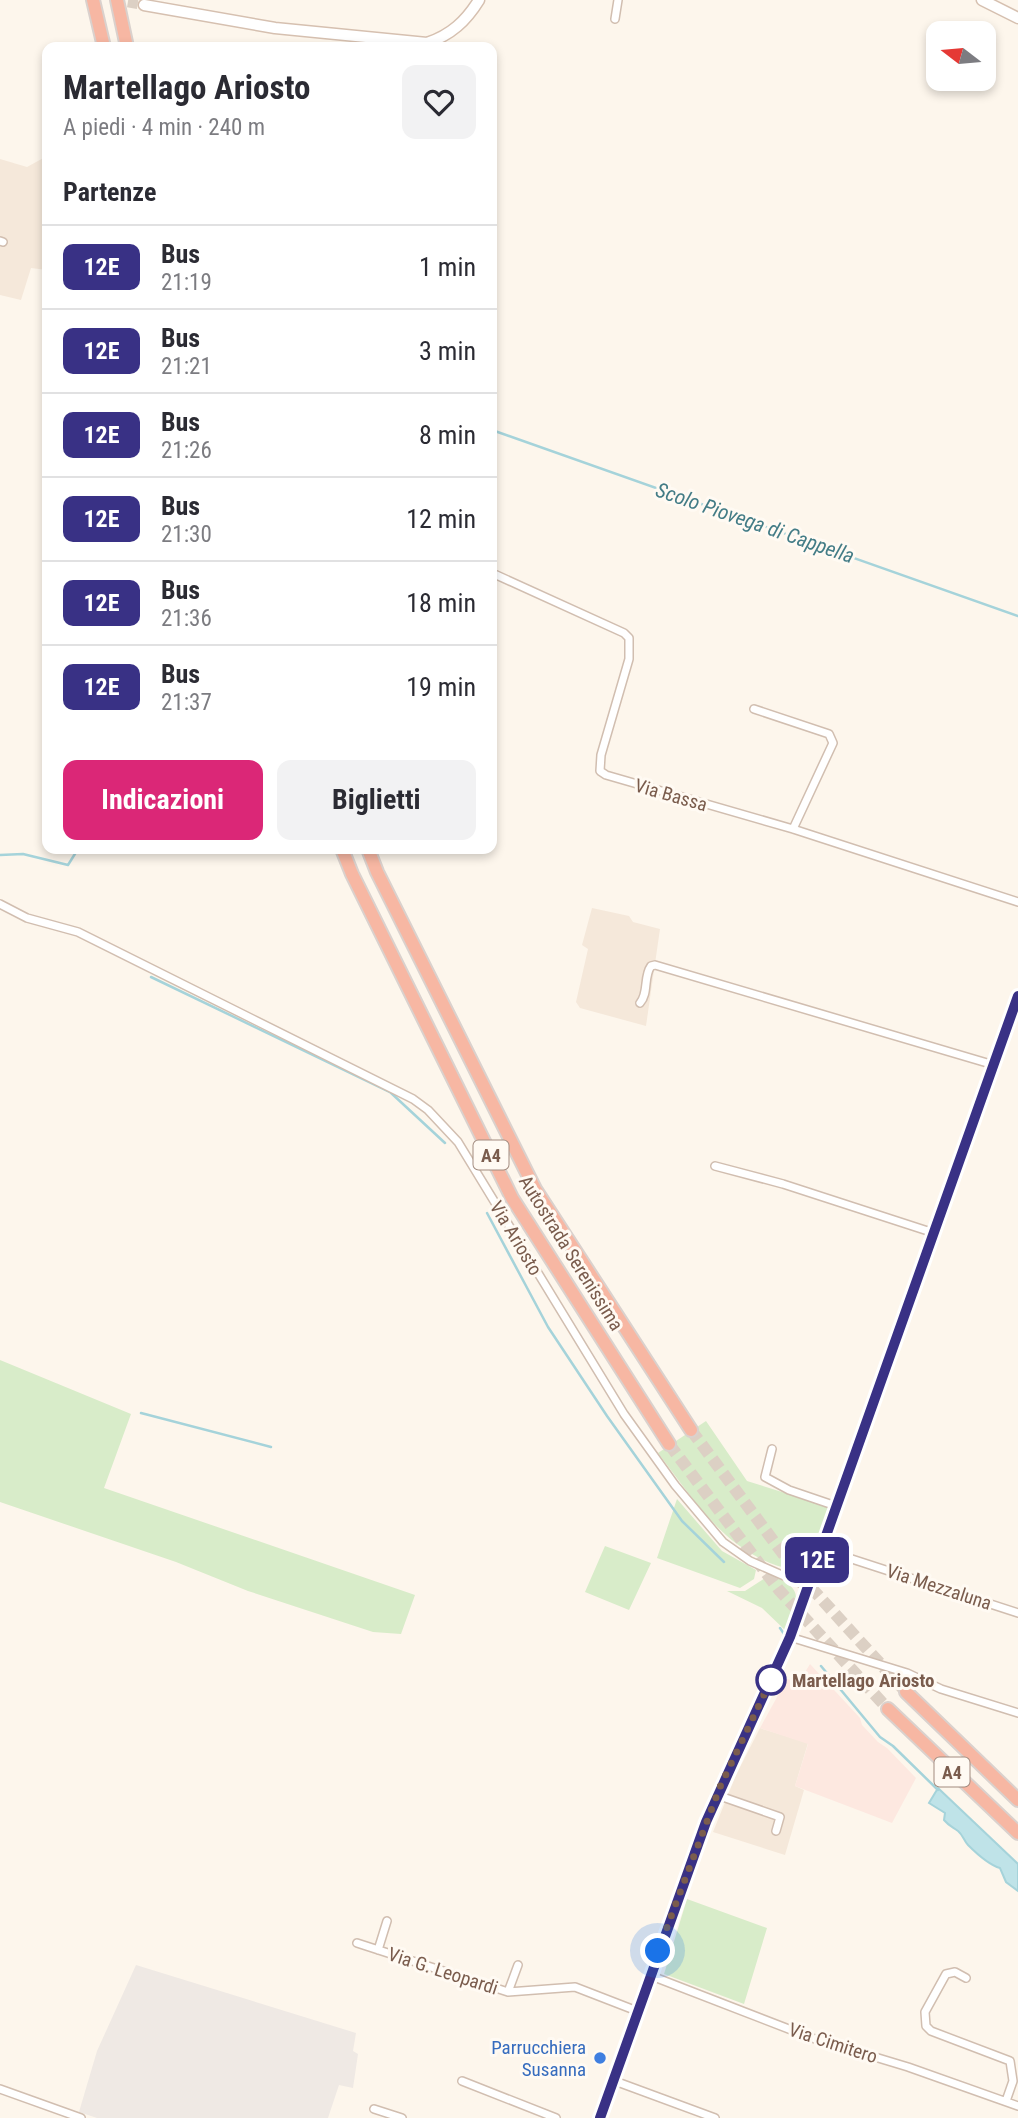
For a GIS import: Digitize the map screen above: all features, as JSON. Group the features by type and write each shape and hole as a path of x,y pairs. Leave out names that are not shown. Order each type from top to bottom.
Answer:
{"highway":[{"path":"93,0 103,42"},
{"path":"117,0 126,42"},
{"name":"Autostrada Serenissima","path":"344,854 512,1198 669,1444"},
{"name":"Autostrada Serenissima","path":"370,854 535,1189 691,1430"},
{"name":"A4","path":"906,1692 1018,1800"},
{"name":"A4","path":"888,1709 1018,1833"}],"main road":[{"path":"430,42 445,36 461,24 479,0"},
{"path":"982,0 1018,18"},
{"path":"144,5 275,28 417,42"},
{"path":"600,2118 649,1975 717,1795 790,1637 1018,996"}],"street":[{"path":"615,19 618,0"},
{"name":"Via Bassa","path":"497,575 624,633 629,638 629,659 601,755 600,771 606,775 793,829 1018,902"},
{"path":"754,709 832,737 833,743 793,829"},
{"name":"Via Ariosto","path":"0,904 27,918 78,932 370,1076 428,1110 458,1142 624,1414 675,1485 723,1542 750,1561 807,1586"},
{"path":"640,1003 645,996 649,968 656,965 994,1065"},
{"path":"715,1166 783,1184 934,1233"},
{"path":"772,1449 765,1477 789,1490 836,1506"},
{"name":"Via Mezzaluna","path":"821,1549 1018,1614"},
{"path":"790,1637 908,1673 941,1689 1018,1713"},
{"path":"717,1795 780,1817 776,1830"},
{"name":"Via G. Leopardi","path":"378,1950 387,1921"},
{"name":"Via G. Leopardi","path":"357,1943 508,1992 575,1987 637,2011"},
{"name":"Via G. Leopardi","path":"508,1992 518,1965"},
{"path":"966,1978 955,1972 946,1973 925,2012 926,2025 931,2031 1010,2061 1013,2081 1006,2101"},
{"name":"Via Cimitero","path":"649,1975 812,2038 908,2067 1018,2106"},
{"path":"612,2080 714,2118"},
{"path":"463,2081 556,2118"},
{"path":"0,2089 81,2118"},
{"path":"374,2109 402,2118"}],"shaded area":[{"path":"0,159 27,167 42,159 42,269 31,268 21,300 0,295"},
{"path":"592,908 629,916 633,922 660,929 646,1026 580,1008 576,1002 588,949 582,945"},
{"path":"810,1664 860,1718 862,1725 916,1778 892,1823 795,1786 808,1744 760,1728 787,1679 799,1682"},
{"path":"760,1728 808,1743 795,1786 804,1790 785,1855 713,1832 736,1775"},
{"path":"136,1965 356,2033 353,2051 358,2054 353,2088 339,2085 328,2118 97,2118 79,2112 97,2051"}],"green space":[{"path":"0,1360 131,1414 104,1488 415,1595 401,1634 373,1632 248,1591 176,1562 0,1502"},
{"path":"706,1421 747,1481 830,1507 815,1552 805,1566 794,1569 778,1566 741,1547 710,1519 658,1453"},
{"path":"677,1499 722,1551 756,1570 754,1579 740,1588 657,1558"},
{"path":"605,1546 651,1563 629,1610 585,1592"},
{"path":"770,1575 789,1585 796,1596 794,1611 786,1631 762,1608 727,1591 745,1591"},
{"path":"687,1899 767,1928 744,2004 664,1974"}],"water":[{"path":"938,1788 1018,1864 1018,1891 1006,1882 1000,1868 979,1855 960,1833 944,1820 945,1813 929,1803"}],"waterway":[{"name":"Scolo Piovega di Cappella","path":"497,432 1018,616"},
{"name":"Scolo Piovega di Cappella","path":"0,855 23,854 68,865 75,854"},
{"path":"151,977 390,1092 445,1143"},
{"path":"487,1213 548,1327 607,1416 682,1521 724,1562"},
{"path":"141,1413 271,1447"},
{"path":"780,1628 784,1634"},
{"path":"821,1666 880,1737 893,1746 938,1790"}],"tunnel":[{"path":"113,0 144,5"},
{"path":"691,1430 795,1570 906,1692"},
{"path":"669,1444 779,1590 888,1709"}],"bus line":[{"name":"12E","path":"600,2118 706,1822 790,1637 1018,996"}],"place":[{"name":"Martellago Ariosto","path":"771,1680"},
{"name":"Parrucchiera Susanna","path":"600,2058"}],"route":[{"path":"658,1951 720,1787 771,1680"}]}
